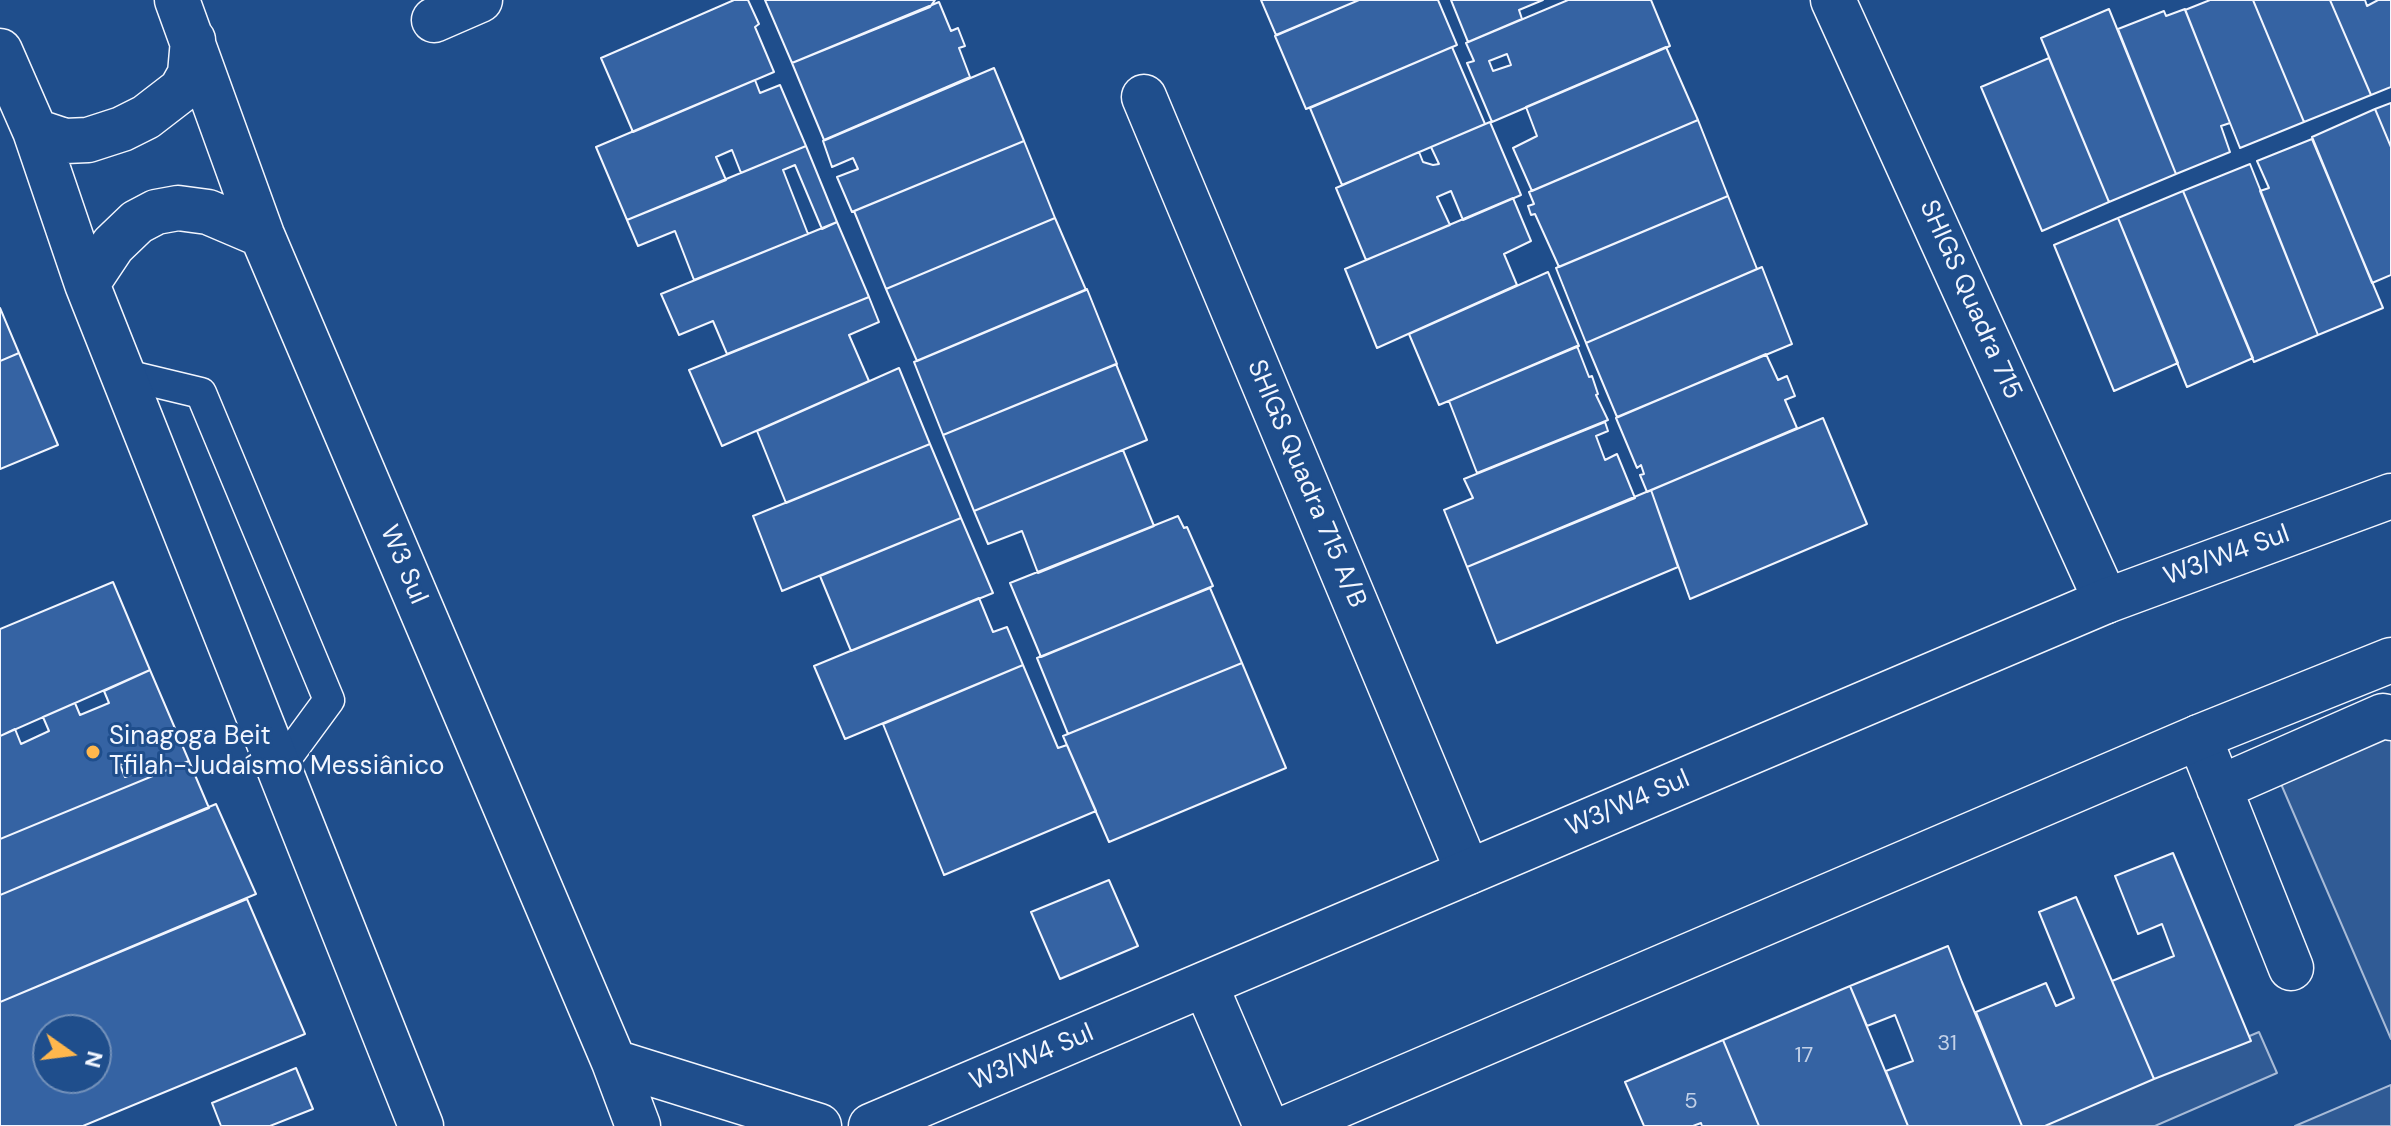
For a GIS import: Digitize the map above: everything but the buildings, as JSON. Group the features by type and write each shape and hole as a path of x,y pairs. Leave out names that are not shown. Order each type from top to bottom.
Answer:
{"main road":[{"name":"W3 Sul","path":"177,0 262,235 614,1062 638,1126"},
{"path":"434,20 480,0"},
{"name":"SHIGS Quadra 715","path":"1842,3 2106,601"},
{"path":"35,131 65,141 88,140 146,117 181,90 190,74 193,40"},
{"path":"0,51 35,131 87,284 122,374 421,1126"},
{"name":"SHIGS Quadra 715 A/B","path":"1144,97 1468,872"},
{"path":"87,284 113,245 137,222 156,212 178,208 208,212 262,235"},
{"name":"W3/W4 Sul","path":"871,1126 2106,601 2391,496"},
{"path":"1291,1126 2199,737 2391,660"},
{"path":"2219,788 2383,716 2391,718"},
{"path":"2199,737 2291,968"},
{"path":"1205,984 1266,1126"},
{"path":"614,1062 819,1126"}],"lane":[{"path":"122,374 201,393 329,700 279,768"}],"shaded area":[{"path":"2391,722 2391,1039 2278,777"},
{"path":"2259,1032 2277,1073 2155,1126 2036,1126"},
{"path":"2391,1085 2391,1126 2295,1126"}],"place":[{"name":"Sinagoga Beit Tfilah-Judaísmo Messiânico","path":"93,752"}]}
